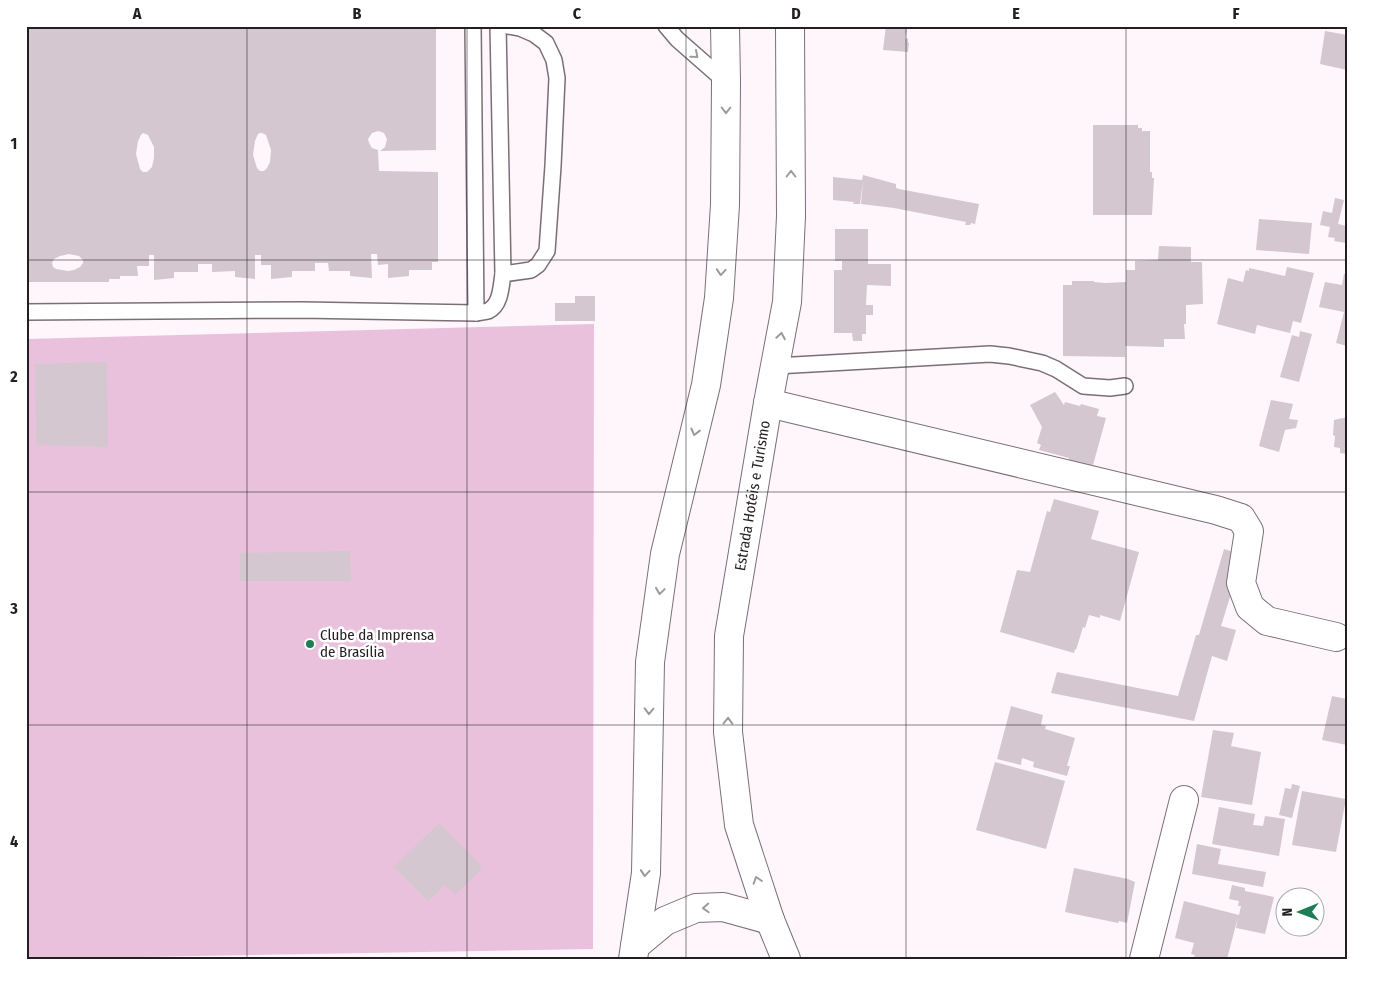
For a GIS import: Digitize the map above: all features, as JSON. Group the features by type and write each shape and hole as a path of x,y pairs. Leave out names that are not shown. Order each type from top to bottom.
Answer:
{"main road":[{"path":"634,953 646,873 650,662 665,554 706,385 719,298 726,205 725,26"},
{"name":"Estrada Hotéis e Turismo","path":"786,959 770,920 739,825 728,732 730,636 768,403 787,302 791,216 790,26"},
{"path":"768,403 1216,510 1242,518 1249,531 1241,583 1250,607 1267,620 1336,637"},
{"path":"1144,959 1184,800"},
{"path":"634,953 665,921 696,908 723,907 770,920"}],"lane":[{"path":"473,26 476,313"},
{"path":"26,312 301,310 476,313 488,311 494,307 499,296 503,274 498,26"},
{"path":"503,274 531,270 538,265 547,251 557,78 554,60 546,44 534,34 520,28 508,26"},
{"path":"666,26 677,39 726,82"},
{"path":"474,159 501,159"},
{"path":"776,366 990,354 1042,363 1056,368 1083,386 1110,388 1125,386"}],"shaded area":[{"name":"Clube da Imprensa de Brasília","path":"594,324 593,949 26,959 26,339"}],"building":[{"path":"26,26 436,26 436,150 380,151 385,147 387,139 384,133 378,131 372,133 368,139 372,148 378,150 379,171 438,172 438,262 432,262 432,270 409,270 409,276 388,278 388,264 378,265 377,254 371,254 372,278 350,276 350,271 329,271 328,263 315,263 315,271 292,271 292,277 271,279 271,265 261,265 261,255 255,255 255,279 235,277 235,271 212,272 212,264 198,264 198,272 174,272 174,278 154,280 154,255 149,255 149,266 137,266 138,276 120,276 120,279 109,279 109,282 26,282","holes":["143,133 148,135 154,147 152,167 147,172 143,172 140,169 136,154","260,133 266,135 271,150 270,162 264,171 260,171 257,168 253,155 255,141","69,254 79,256 83,263 74,270 56,269 52,263 54,259"]},
{"path":"886,26 906,26 905,38 908,39 909,43 908,52 883,50"},
{"path":"1325,31 1347,35 1347,70 1320,64"},
{"path":"1093,125 1138,125 1138,128 1142,128 1142,131 1150,131 1150,172 1152,172 1152,178 1154,178 1152,215 1093,215"},
{"path":"863,175 896,184 896,188 899,189 979,204 975,224 965,225 966,222 894,208 861,204 863,181 860,204 833,200 833,177 862,180"},
{"path":"1335,198 1344,200 1338,224 1347,226 1346,243 1334,241 1335,238 1328,237 1330,227 1320,225 1323,211 1332,213"},
{"path":"1259,219 1312,223 1309,254 1256,250"},
{"path":"835,229 868,229 868,264 891,264 891,286 867,285 866,305 873,305 873,315 866,315 866,334 862,334 862,341 853,341 852,333 834,333 834,270 842,270 842,261 835,261"},
{"path":"1159,246 1191,247 1191,262 1202,262 1203,304 1186,305 1185,339 1164,339 1164,347 1125,346 1125,357 1063,356 1063,285 1072,285 1072,281 1126,282 1126,270 1135,270 1135,261 1158,260"},
{"path":"1287,267 1314,273 1301,323 1293,321 1290,333 1257,325 1255,334 1217,324 1228,278 1243,282 1246,270 1249,271 1249,268 1285,276"},
{"path":"1344,274 1347,275 1347,346 1336,343 1344,312 1319,307 1325,282 1342,285"},
{"path":"575,296 595,296 595,321 555,321 555,303 575,303"},
{"path":"1300,331 1312,334 1299,382 1280,377 1292,335 1299,337"},
{"path":"107,362 108,447 36,445 35,364"},
{"path":"1055,392 1064,405 1065,402 1099,409 1097,416 1106,418 1093,465 1111,470 1106,490 1063,479 1069,458 1039,450 1041,445 1037,443 1042,427 1030,405"},
{"path":"1271,400 1293,404 1289,419 1298,420 1296,428 1285,430 1279,452 1259,446"},
{"path":"1347,417 1347,454 1340,453 1340,448 1334,447 1335,436 1333,435 1334,420"},
{"path":"1054,499 1099,511 1091,539 1139,552 1120,621 1100,615 1100,618 1089,615 1074,653 1000,632 1017,570 1030,572 1047,511 1050,512"},
{"path":"1224,549 1243,555 1221,626 1236,630 1227,661 1212,656 1194,721 1051,693 1057,672 1178,696 1196,635 1199,635"},
{"path":"350,551 351,581 240,581 240,553"},
{"path":"1332,696 1347,699 1347,745 1322,740"},
{"path":"1011,706 1043,715 1041,725 1046,726 1045,729 1075,738 1067,766 1070,766 1067,776 1033,767 1034,762 1022,758 1021,765 997,759"},
{"path":"1213,730 1234,733 1231,746 1261,752 1252,805 1201,797"},
{"path":"995,762 1065,781 1046,849 976,830"},
{"path":"1292,784 1300,786 1292,818 1279,815 1285,788 1291,789"},
{"path":"1302,791 1346,799 1336,852 1292,845"},
{"path":"1219,807 1255,814 1253,825 1263,826 1265,816 1285,819 1279,856 1212,844"},
{"path":"438,824 482,866 480,868 482,869 455,895 445,885 428,901 394,867"},
{"path":"1197,844 1221,849 1218,864 1266,872 1263,887 1192,874"},
{"path":"1074,868 1135,882 1127,923 1119,921 1118,923 1065,912"},
{"path":"1232,885 1245,888 1245,891 1274,897 1265,934 1236,928 1238,917 1227,959 1194,957 1195,955 1191,954 1194,943 1175,938 1184,901 1239,915 1241,906 1238,906 1239,901 1229,899"}],"place":[{"name":"Clube da Imprensa de Brasília","path":"310,644"}]}
